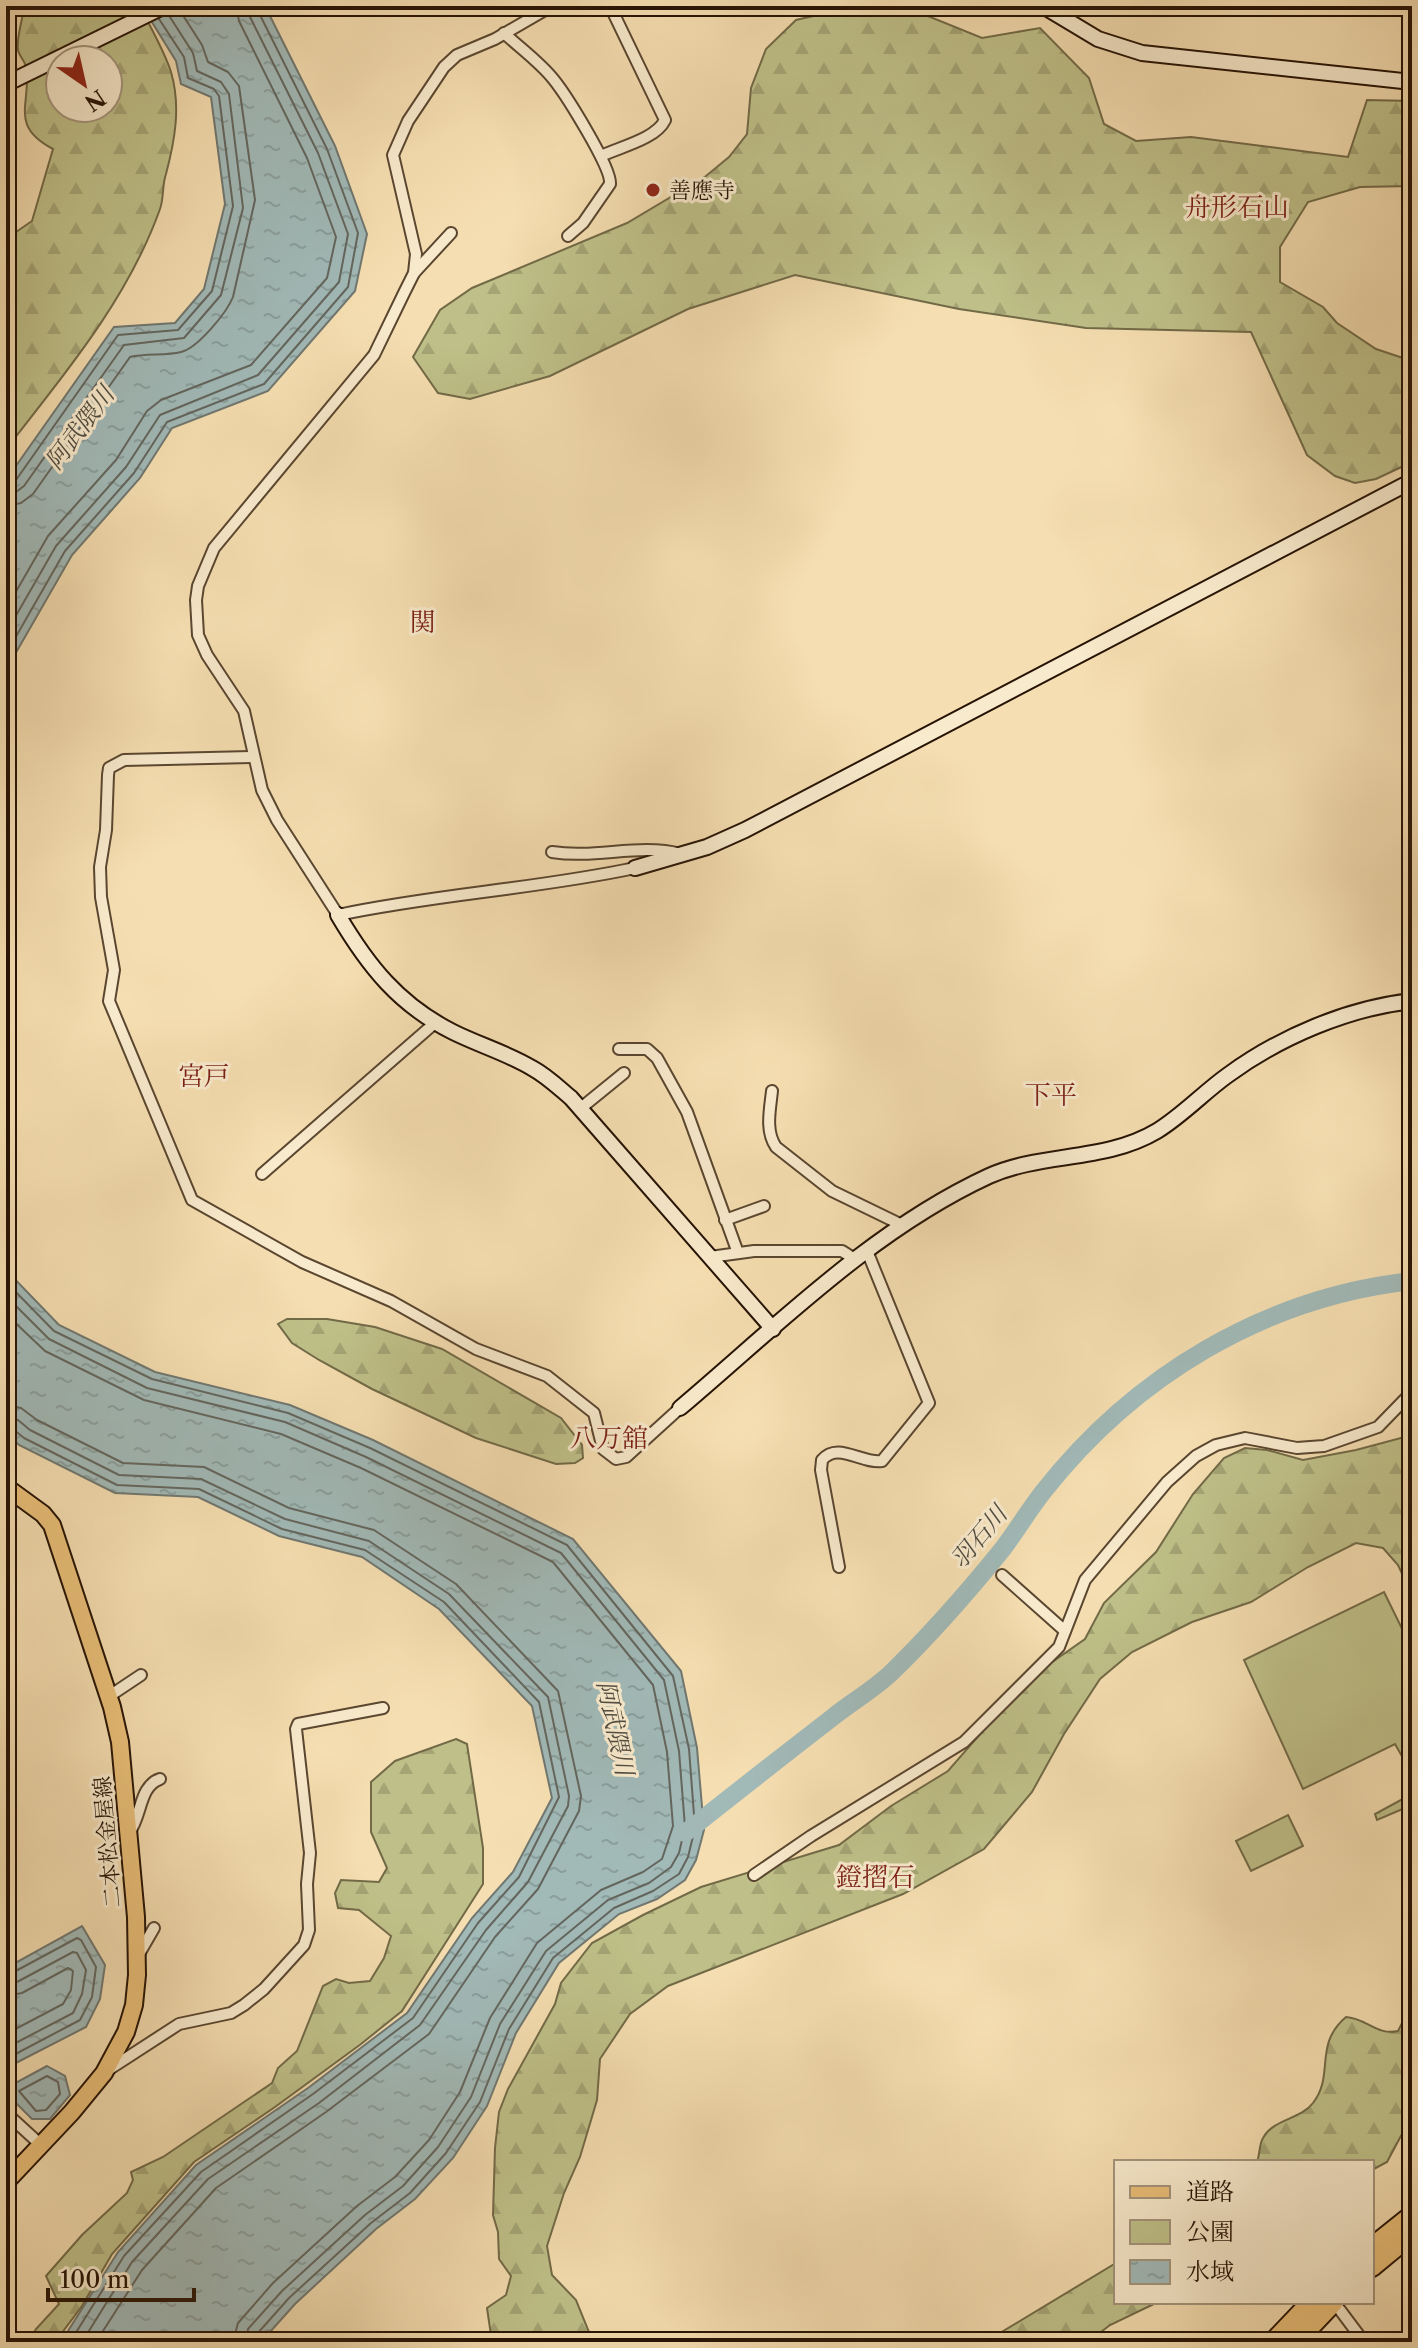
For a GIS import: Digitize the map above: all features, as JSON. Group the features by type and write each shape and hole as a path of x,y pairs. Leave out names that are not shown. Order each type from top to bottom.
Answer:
{"highway":[{"path":"1374,2245 1412,2215"},
{"path":"1374,2265 1412,2234"},
{"path":"1273,2342 1309,2304"},
{"path":"1296,2342 1332,2304"}],"main road":[{"name":"二本松金屋線","path":"6,1487 43,1514 52,1525 108,1697 120,1742 138,1955 134,2005 126,2032 104,2073 6,2182"}],"street":[{"path":"6,84 165,6"},
{"path":"414,273 416,254 393,155 408,121 451,60 552,6"},
{"path":"1043,6 1098,39 1142,53 1412,82"},
{"path":"601,156 650,134 662,127 665,120 614,10"},
{"path":"607,29 614,10"},
{"path":"504,33 553,79 611,177 610,184 583,223 568,236"},
{"path":"451,233 414,273 374,355 214,548 201,574 196,600 198,635 207,655 244,711 262,790 277,820 378,976 394,992 452,1032 534,1068 581,1108 773,1329"},
{"path":"338,915 635,868 683,854 745,830 1412,481"},
{"path":"251,757 124,760 109,768 108,775 106,830 100,867 101,897 114,970 109,1001 192,1200 302,1262 391,1301 476,1349 547,1376 594,1413 603,1449 616,1459 626,1457 862,1256 949,1196 997,1173 1119,1148 1157,1131 1228,1075 1273,1047 1346,1017 1412,1001"},
{"path":"552,852 588,854 659,848 683,854"},
{"path":"262,1174 436,1022"},
{"path":"619,1049 647,1049 657,1058 687,1112 738,1253"},
{"path":"581,1108 624,1073"},
{"path":"772,1091 769,1130 776,1147 832,1191 904,1226"},
{"path":"725,1220 764,1206"},
{"path":"710,1257 738,1253 842,1251 862,1256"},
{"path":"839,1567 821,1470 822,1460 837,1450 873,1462 882,1461 929,1403 862,1256"},
{"path":"754,1875 811,1836 964,1742 1059,1647 1085,1580 1167,1482 1205,1450 1245,1438 1297,1448 1324,1446 1378,1427 1412,1392"},
{"path":"1002,1575 1065,1631"},
{"path":"108,1697 141,1675"},
{"path":"104,2073 179,2024 231,2013 244,2005 264,1989 304,1945 309,1930 307,1884 310,1853 296,1729 298,1724 383,1708"},
{"path":"129,1833 136,1824 145,1791 151,1782 160,1779"},
{"path":"138,1955 154,1928"},
{"path":"6,2113 41,2145"},
{"path":"1336,2304 1364,2342"}],"green space":[{"path":"24,6 140,6 171,72 176,110 161,205 131,274 93,335 6,449 6,239 32,221 53,149 39,140 26,122 26,67 19,52"},
{"path":"848,8 923,14 982,38 1040,28 1089,78 1104,124 1136,141 1191,137 1348,157 1367,100 1412,101 1412,186 1360,187 1308,202 1280,247 1280,282 1323,307 1337,323 1376,349 1412,361 1412,462 1376,479 1355,483 1335,476 1307,455 1251,332 1086,328 959,309 795,275 688,309 550,376 470,399 438,393 413,357 440,310 472,288 627,223 706,176 729,157 747,134 751,88 766,49 796,20"},
{"path":"287,1319 327,1319 375,1327 442,1349 561,1418 582,1445 583,1458 575,1463 556,1464 476,1438 372,1389 292,1343 278,1324"},
{"path":"1412,1435 1412,1595 1398,1565 1383,1548 1356,1543 1308,1567 1251,1602 1192,1622 1132,1652 1100,1679 1064,1734 1032,1792 984,1849 903,1894 668,1986 630,2014 600,2059 597,2100 547,2246 552,2275 576,2300 593,2342 492,2342 487,2308 506,2295 511,2276 499,2259 498,2232 493,2215 499,2112 508,2089 555,2004 561,1983 592,1943 701,1887 839,1845 891,1806 948,1771 1028,1679 1085,1639 1104,1603 1156,1552 1193,1494 1224,1458 1245,1448 1267,1450 1303,1460"},
{"path":"1384,1592 1412,1649 1412,1762 1407,1765 1395,1744 1303,1789 1244,1660"},
{"path":"456,1739 467,1744 483,1848 483,1884 402,2011 275,2107 194,2162 112,2254 82,2306 55,2342 28,2342 59,2304 46,2276 82,2235 127,2193 133,2180 131,2172 163,2157 272,2083 278,2068 297,2051 323,1986 336,1979 349,1983 370,1981 384,1958 391,1936 359,1910 338,1908 335,1893 341,1880 379,1882 387,1868 371,1832 371,1782 395,1761"},
{"path":"1412,1794 1412,1805 1377,1820 1375,1814"},
{"path":"1288,1815 1303,1846 1251,1871 1236,1841"},
{"path":"1412,2004 1412,2036 1406,2054 1412,2097 1409,2121 1387,2162 1374,2169 1374,2160 1257,2160 1267,2132 1308,2109 1313,2103 1323,2082 1330,2038 1346,2017 1384,2031 1398,2031"},
{"path":"1114,2264 1114,2304 1154,2304 1110,2325 1088,2342 985,2342"}],"water":[{"name":"阿武隈川","path":"142,6 265,6 335,146 367,234 355,291 268,391 172,428 140,478 72,555 6,670 6,480 114,327 175,323 204,289 225,204 211,97 181,84 176,61"},
{"name":"阿武隈川","path":"6,1270 59,1325 155,1372 290,1405 373,1440 573,1539 681,1671 697,1748 704,1830 696,1860 685,1880 657,1899 619,1914 559,1963 516,2033 487,2106 453,2158 415,2199 376,2229 295,2304 261,2342 61,2342 118,2252 196,2165 308,2088 407,2013 472,1918 513,1872 552,1798 532,1706 439,1609 362,1557 279,1536 198,1497 115,1493 19,1445 6,1433"},
{"path":"82,1926 105,1965 100,1999 86,2027 6,2068 6,1968"},
{"path":"47,2066 65,2076 70,2095 50,2119 32,2119 6,2093 6,2088"}],"waterway":[{"name":"羽石川","path":"685,1833 891,1673 975,1582 1079,1450 1118,1412 1161,1378 1206,1349 1255,1324 1305,1304 1358,1290 1412,1281"}],"place":[{"name":"善應寺","path":"653,190"}],"district":[{"name":"舟形石山","path":"1237,207"},
{"name":"関","path":"423,622"},
{"name":"宮戸","path":"204,1076"},
{"name":"下平","path":"1051,1095"},
{"name":"八万舘","path":"609,1438"},
{"name":"鐙摺石","path":"875,1877"}]}
